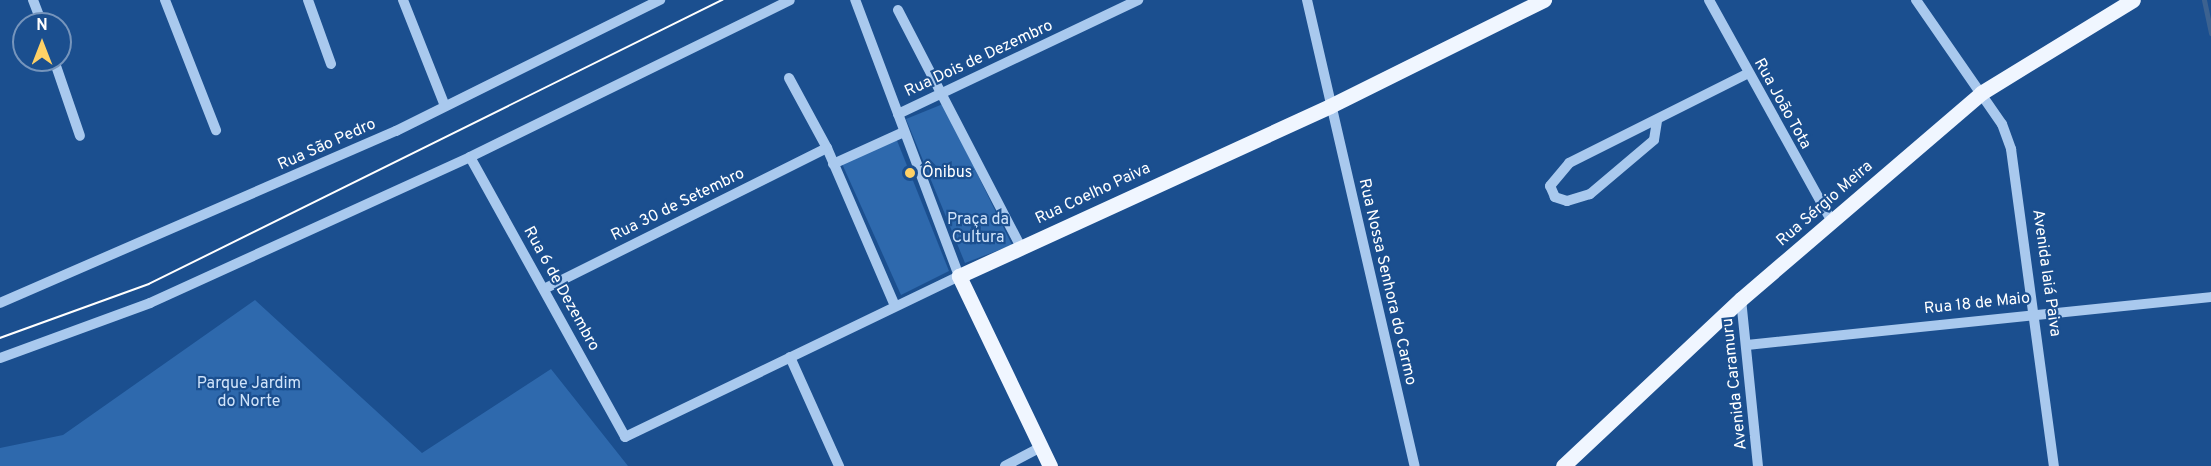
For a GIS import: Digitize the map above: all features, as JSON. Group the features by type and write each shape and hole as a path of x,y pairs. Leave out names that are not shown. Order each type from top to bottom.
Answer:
{"main road":[{"name":"Rua Coelho Paiva","path":"959,276 1330,106 1544,0"},
{"name":"Rua Sérgio Meira","path":"1563,466 1741,299 1981,93 2133,0"},
{"path":"959,276 1050,466"}],"street":[{"path":"165,0 216,130"},
{"path":"308,0 331,63"},
{"path":"403,0 445,106"},
{"name":"Rua São Pedro","path":"0,303 445,106 660,0"},
{"path":"0,357 150,303 470,157 790,0"},
{"path":"855,0 959,276"},
{"name":"Rua Dois de Dezembro","path":"898,114 1138,0"},
{"name":"Rua Nossa Senhora do Carmo","path":"1307,0 1415,466"},
{"name":"Rua João Tota","path":"1710,0 1747,74 1832,222"},
{"name":"Avenida Iaiá Paiva","path":"1916,0 1981,93 2011,149 2037,312 2055,466"},
{"path":"898,10 1020,247"},
{"path":"58,72 80,136"},
{"path":"1657,121 1654,140 1590,194 1567,201 1555,197 1550,186 1569,163 1747,74"},
{"path":"789,78 826,148 895,306"},
{"path":"833,164 904,132"},
{"name":"Rua 30 de Setembro","path":"544,289 826,148"},
{"name":"Rua 6 de Dezembro","path":"470,157 625,436"},
{"name":"Rua Coelho Paiva","path":"625,436 959,276"},
{"name":"Rua 18 de Maio","path":"1747,345 2037,312 2211,297"},
{"name":"Avenida Caramuru","path":"1741,299 1758,466"},
{"path":"790,357 839,466"},
{"path":"1005,466 1041,447"}],"green space":[{"name":"Praça da Cultura","path":"943,104 1012,245 965,263 906,119"},
{"name":"Praça da Cultura","path":"894,133 949,271 901,295 839,157"},
{"name":"Parque Jardim do Norte","path":"255,300 422,453 551,369 628,466 0,466 0,448 63,435"}],"waterway":[{"path":"2204,0 2211,33"}],"tram line":[{"path":"0,338 149,284 722,0"}],"place":[{"name":"Ônibus","path":"910,173"}]}
